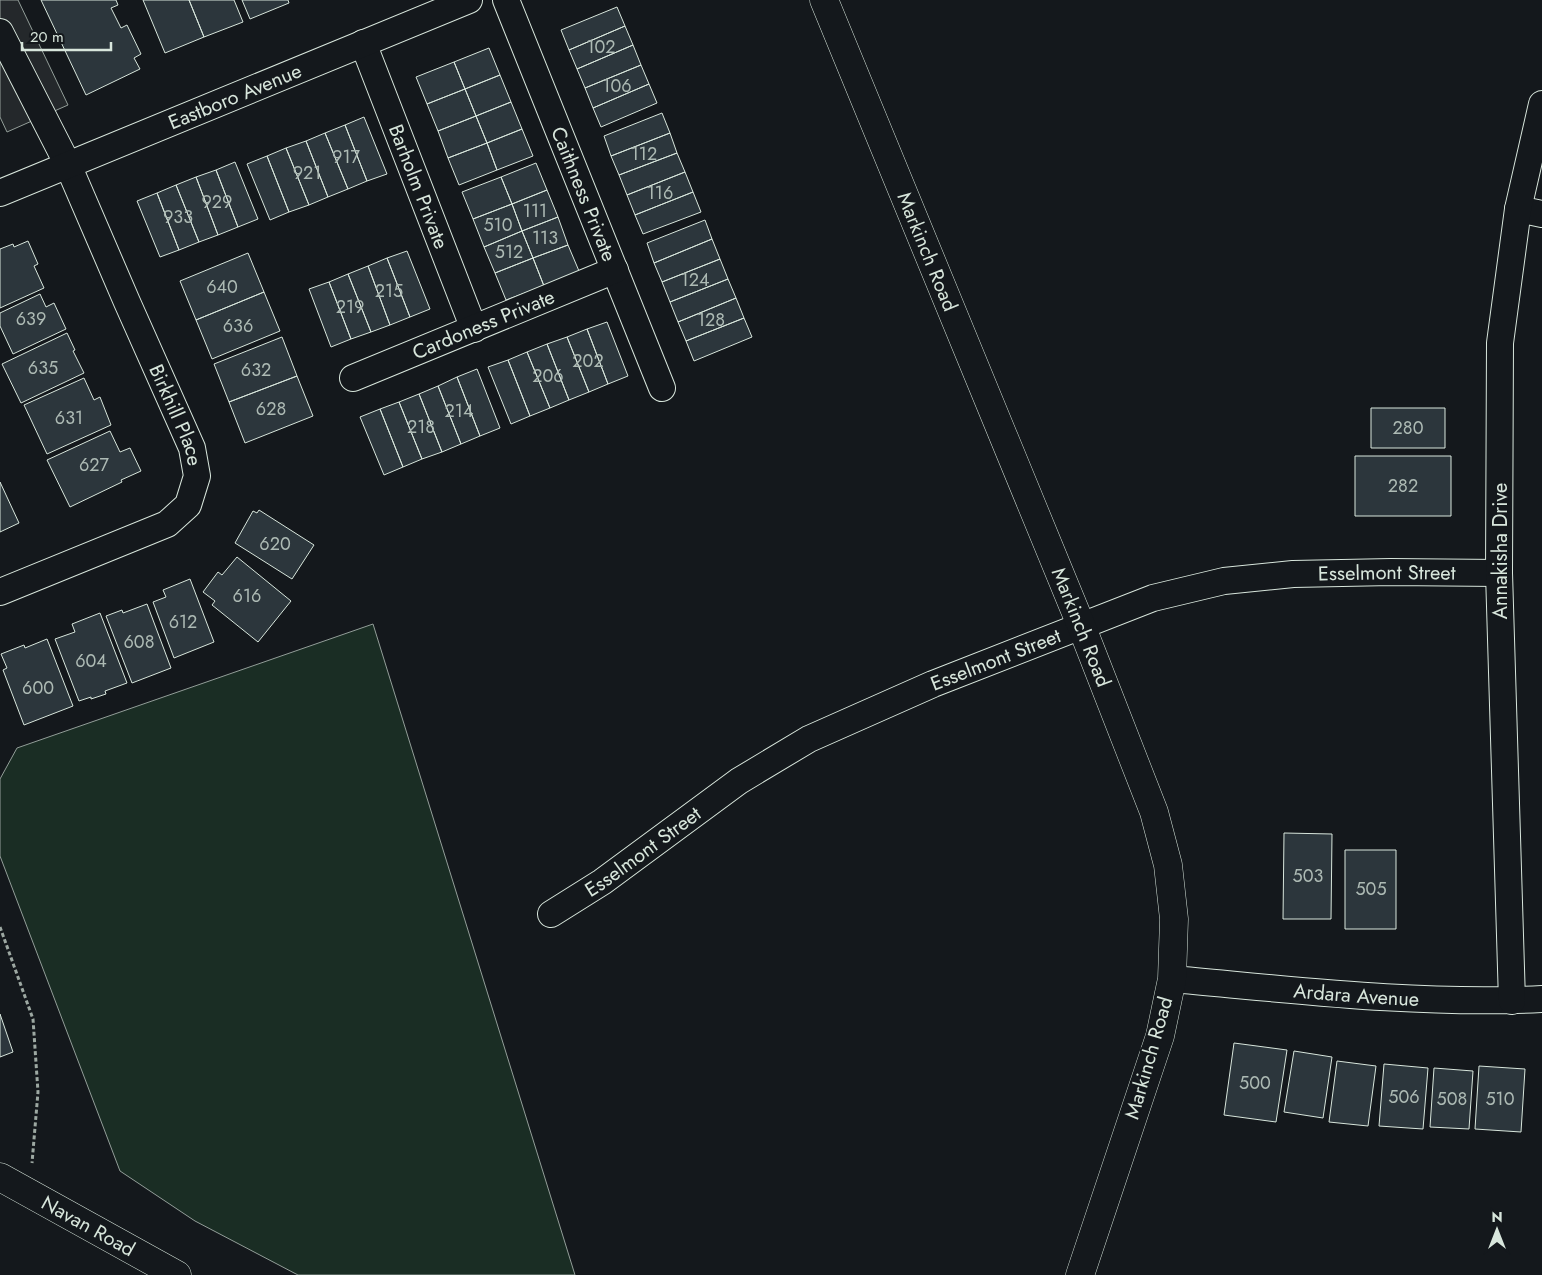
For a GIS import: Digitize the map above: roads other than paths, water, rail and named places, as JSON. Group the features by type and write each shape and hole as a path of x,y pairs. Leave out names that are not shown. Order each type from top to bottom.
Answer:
{"street":[{"name":"Eastboro Avenue","path":"0,193 470,0"},
{"name":"Caithness Private","path":"506,0 662,388"},
{"name":"Markinch Road","path":"824,0 1081,625 1154,812 1168,865 1174,919 1172,979 1160,1036 1080,1275"},
{"name":"Birkhill Place","path":"0,32 68,165 192,448 197,476 188,505 167,524 0,592"},
{"name":"Barholm Private","path":"363,43 474,329"},
{"name":"Annakisha Drive","path":"1512,1001 1498,573 1500,343 1530,212 1542,104"},
{"name":"Cardoness Private","path":"353,378 615,270"},
{"name":"Esselmont Street","path":"551,914 602,882 739,780 809,739 933,684 1153,598 1224,581 1293,574 1391,572 1498,573"},
{"name":"Ardara Avenue","path":"1172,979 1371,997 1512,1001 1542,999"},
{"name":"Navan Road","path":"0,1177 177,1275"}]}
